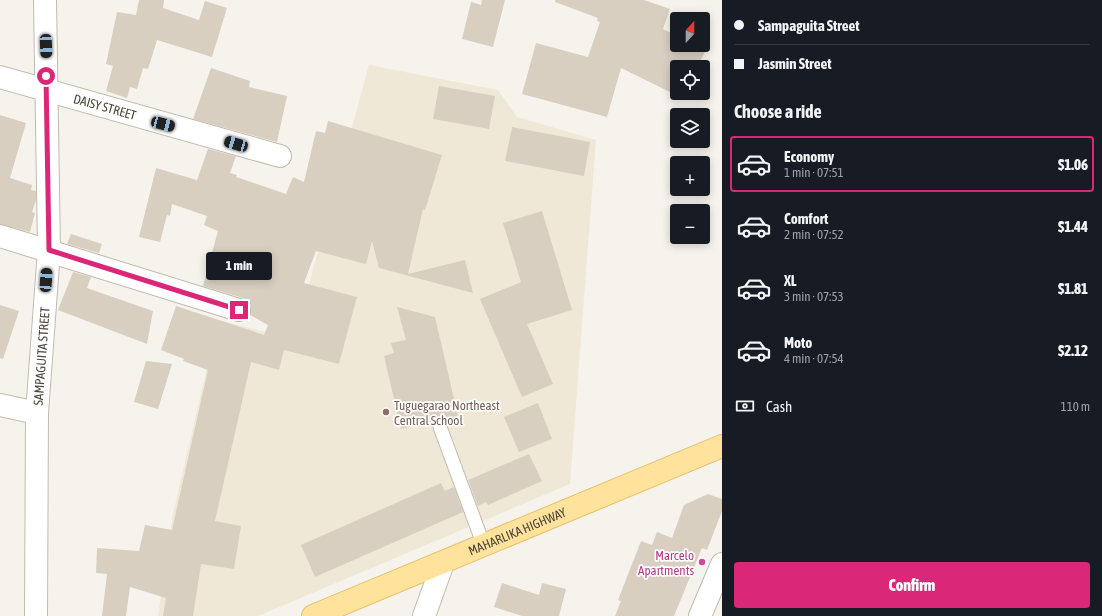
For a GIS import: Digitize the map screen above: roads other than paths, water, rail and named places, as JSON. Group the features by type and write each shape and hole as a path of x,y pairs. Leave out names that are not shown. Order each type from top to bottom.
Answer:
{"main road":[{"name":"MAHARLIKA HIGHWAY","path":"312,616 484,546 722,446"}],"street":[{"name":"SAMPAGUITA STREET","path":"36,616 37,413 49,250 44,0"},
{"name":"DAISY STREET","path":"0,77 280,156"},
{"path":"0,236 239,310"},
{"path":"0,406 37,413"},
{"path":"424,616 443,562"},
{"path":"700,616 722,564"}],"lane":[{"path":"440,427 484,546"}],"place":[{"name":"Tuguegarao Northeast Central School","path":"386,412"},
{"name":"Marcelo Apartments","path":"702,562"}]}
